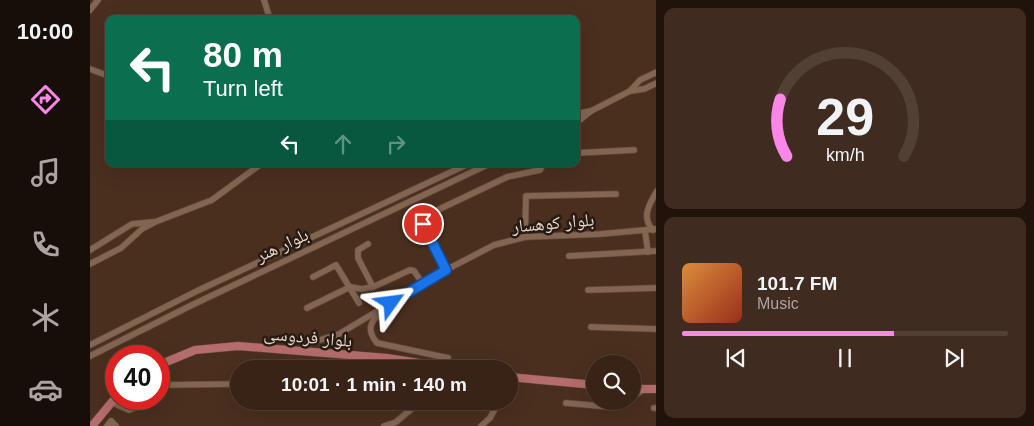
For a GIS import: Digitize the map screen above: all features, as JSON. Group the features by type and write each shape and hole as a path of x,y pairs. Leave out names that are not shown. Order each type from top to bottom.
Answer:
{"main road":[{"name":"بلوار فردوسی","path":"170,361 196,350 238,346 399,360"},
{"path":"518,379 586,383"},
{"path":"643,390 656,389"},
{"path":"92,426 105,410"}],"street":[{"path":"90,10 98,0"},
{"path":"264,0 269,15"},
{"path":"90,69 105,75"},
{"path":"630,91 640,80 656,72"},
{"path":"580,120 591,111 630,91 644,89 656,83"},
{"path":"580,113 591,111"},
{"path":"580,153 634,150"},
{"path":"90,264 121,248 142,229 155,222 212,200 256,167"},
{"name":"بلوار هنر","path":"90,345 214,283 462,167"},
{"name":"بلوار هنر","path":"90,356 192,304 483,167"},
{"path":"446,270 423,224 425,216 507,177 540,170 542,167"},
{"path":"655,230 648,225 647,216 656,191"},
{"path":"525,237 526,196 616,194"},
{"path":"90,250 132,224 155,222"},
{"path":"646,230 648,252"},
{"name":"بلوار کوهسار","path":"405,295 446,270 494,245 525,237 655,230"},
{"path":"368,244 358,250 357,254 373,286"},
{"path":"570,256 656,251"},
{"path":"313,277 336,265 358,303"},
{"path":"306,308 350,287 362,289 373,286 410,270 414,272 422,284"},
{"path":"588,290 656,288"},
{"path":"308,344 339,334 405,295"},
{"path":"405,295 371,322 372,337 377,342 383,344 448,358"},
{"path":"591,327 656,329"},
{"path":"170,385 230,384"},
{"path":"566,402 586,404"},
{"path":"384,426 396,422 410,410"},
{"path":"481,426 490,418 494,410"},
{"path":"107,426 111,421 116,426"}],"route":[{"path":"391,303 446,270 423,224"}]}
